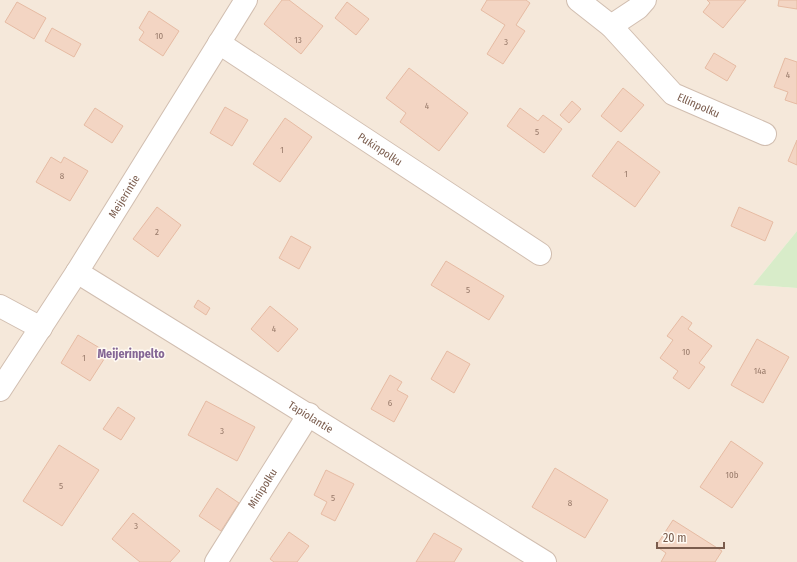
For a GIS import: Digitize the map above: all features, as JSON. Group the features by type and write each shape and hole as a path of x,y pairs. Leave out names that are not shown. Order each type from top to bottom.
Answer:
{"street":[{"name":"Meijerintie","path":"0,390 77,272 246,0"},
{"name":"Ellinpolku","path":"578,0 611,26 673,94 765,134"},
{"path":"611,26 638,8 646,0"},
{"name":"Pukinpolku","path":"220,43 540,254"},
{"name":"Tapiolantie","path":"77,272 308,414 544,562"},
{"path":"0,306 41,328"},
{"name":"Minipolku","path":"216,562 308,414"}],"shaded area":[{"path":"0,0 797,0 797,231 753,285 797,288 797,562 0,562"}],"green space":[{"path":"797,231 797,288 753,285"}],"building":[{"path":"282,0 289,0 323,26 301,54 264,24"},
{"path":"487,0 526,0 530,3 516,25 525,31 503,64 487,54 505,25 481,10"},
{"path":"707,0 746,0 723,28 703,12 710,3"},
{"path":"779,0 797,0 797,9 778,6"},
{"path":"17,2 46,18 34,39 5,22"},
{"path":"347,2 369,19 356,35 335,18"},
{"path":"149,11 179,31 163,56 139,40 144,32 139,28"},
{"path":"52,28 81,44 74,57 45,41"},
{"path":"714,53 736,66 727,81 705,68"},
{"path":"785,58 797,62 797,104 785,100 788,92 774,87"},
{"path":"409,68 468,113 439,151 400,122 406,113 386,98"},
{"path":"623,88 644,105 621,132 601,116"},
{"path":"572,101 581,109 569,123 560,115"},
{"path":"225,107 248,120 232,146 210,133"},
{"path":"95,108 123,126 112,143 84,125"},
{"path":"520,108 538,121 543,115 562,129 544,153 507,126"},
{"path":"285,118 312,137 280,182 253,164"},
{"path":"797,140 797,165 788,161"},
{"path":"618,141 660,172 635,207 592,176"},
{"path":"51,157 61,163 64,157 88,171 70,201 36,182"},
{"path":"157,207 181,225 158,257 133,239"},
{"path":"739,207 773,222 765,241 731,226"},
{"path":"291,236 311,247 299,269 279,258"},
{"path":"446,261 504,296 489,320 431,285"},
{"path":"198,300 210,308 206,315 194,307"},
{"path":"270,306 298,329 278,352 251,329"},
{"path":"682,316 692,323 688,329 712,346 699,363 705,367 689,389 673,378 678,371 660,358 673,340 667,336"},
{"path":"78,335 108,353 90,381 61,363"},
{"path":"757,339 789,357 763,403 731,385"},
{"path":"447,351 470,364 454,393 431,379"},
{"path":"390,375 402,382 397,390 408,396 394,422 371,409"},
{"path":"206,401 255,427 237,461 188,435"},
{"path":"118,407 135,418 121,440 103,429"},
{"path":"731,441 763,463 732,508 700,487"},
{"path":"59,445 99,470 62,526 23,501"},
{"path":"555,468 608,500 585,538 532,507"},
{"path":"326,470 354,484 335,521 321,514 327,502 314,495"},
{"path":"217,488 239,503 221,531 199,516"},
{"path":"133,513 180,551 170,562 140,562 112,539"},
{"path":"673,520 722,551 715,562 661,562 666,553 656,546"},
{"path":"289,532 309,546 297,562 274,562 270,559"},
{"path":"434,533 462,549 454,562 416,562"}],"district":[{"name":"Meijerinpelto","path":"131,354"}]}
